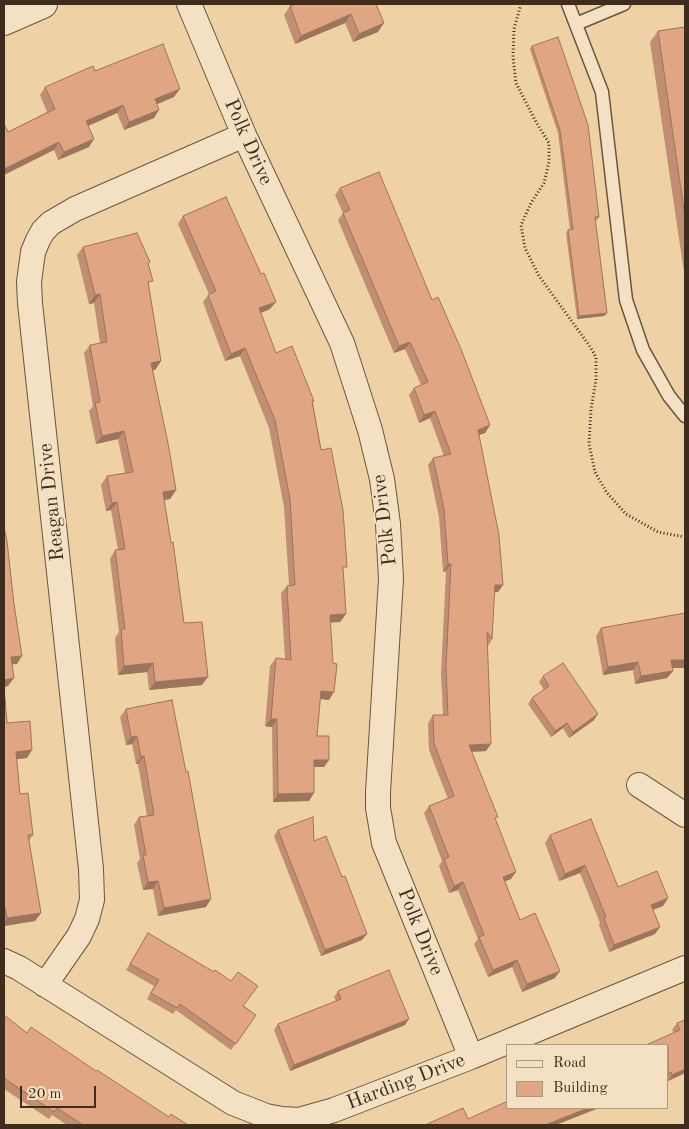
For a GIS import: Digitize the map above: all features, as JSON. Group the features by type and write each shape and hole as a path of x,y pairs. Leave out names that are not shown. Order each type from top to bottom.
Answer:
{"street":[{"path":"4,20 43,4"},
{"name":"Polk Drive","path":"189,4 244,135 342,343 358,388 376,455 382,479 388,524 391,579 378,808 384,843 471,1057"},
{"name":"Reagan Drive","path":"45,985 79,936 88,919 92,900 91,869 30,303 29,282 34,252 43,231 51,223 75,208 244,135"},
{"path":"639,785 685,816"},
{"name":"Harding Drive","path":"4,961 20,968 233,1103 266,1116 299,1120 334,1110 471,1057 685,968"}],"lane":[{"path":"568,4 602,92 626,300 642,350 669,396 685,416"},
{"path":"576,24 624,4"}],"path":[{"path":"521,4 514,29 513,57 516,82 549,143 549,162 544,183 531,203 521,225 525,248 539,276 590,345 596,358 596,380 591,409 589,444 595,472 608,493 626,514 658,532 685,537"}],"building":[{"path":"296,4 376,4 384,23 359,34 351,14 301,36 290,6"},
{"path":"685,27 685,217 658,31"},
{"path":"558,37 588,125 599,217 595,217 607,313 579,316 568,230 573,229 560,130 532,46"},
{"path":"163,44 180,89 155,99 159,110 129,122 123,105 86,121 94,139 64,152 59,142 4,169 4,124 8,132 55,109 45,87 93,66 95,71"},
{"path":"379,172 432,300 438,297 461,349 490,425 478,430 499,535 503,585 495,585 492,639 487,632 491,744 469,745 498,817 495,818 516,872 503,877 520,920 535,913 560,971 527,984 517,960 493,970 479,937 484,935 463,882 454,886 444,859 449,857 429,806 454,796 434,743 433,715 448,715 446,667 451,564 448,564 444,509 433,458 451,454 435,411 424,415 414,388 428,382 410,342 399,346 343,213 350,210 340,188"},
{"path":"226,197 261,274 264,273 276,302 259,308 276,353 292,346 314,401 312,401 321,450 331,448 343,510 347,567 343,567 346,614 330,615 333,663 337,664 334,692 321,691 317,736 329,736 329,760 314,760 314,793 278,794 277,719 271,719 276,658 291,660 287,586 295,585 290,499 275,420 245,348 231,354 208,295 216,291 183,216"},
{"path":"137,233 150,262 148,263 153,281 148,282 161,361 151,363 176,490 163,492 171,543 173,542 184,623 202,622 208,677 155,682 153,663 124,666 121,629 125,629 115,550 125,549 117,502 112,503 107,476 133,472 124,431 102,436 95,403 100,402 90,345 107,342 100,294 95,295 83,247"},
{"path":"4,527 22,656 11,657 14,678 4,680"},
{"path":"685,613 685,660 671,660 673,671 641,676 638,662 608,667 601,628"},
{"path":"563,663 598,714 573,732 567,723 555,731 532,698 549,686 543,676"},
{"path":"4,686 7,723 30,721 32,750 16,752 20,794 28,793 33,835 28,835 41,913 7,918 4,903"},
{"path":"172,700 186,772 188,771 211,899 164,908 158,881 148,882 143,855 146,855 139,817 154,815 144,756 141,757 137,736 131,737 126,709"},
{"path":"313,817 314,841 326,836 342,877 345,876 367,934 325,950 278,830"},
{"path":"591,819 618,887 657,871 668,898 651,905 660,927 614,945 604,918 606,917 585,865 565,874 550,835"},
{"path":"148,933 214,972 215,970 231,981 238,972 258,986 243,1006 256,1015 236,1044 180,1004 177,1008 151,993 159,980 130,964"},
{"path":"389,970 409,1019 294,1065 278,1024 341,999 338,991"},
{"path":"4,1015 27,1033 31,1027 169,1117 171,1114 188,1125 83,1125 57,1108 54,1112 4,1078"},
{"path":"685,1020 685,1069 672,1075 671,1072 669,1073 669,1044 648,1044 680,1030 677,1023"},
{"path":"507,1101 507,1109 585,1109 545,1125 425,1125 463,1108 468,1119"}]}
